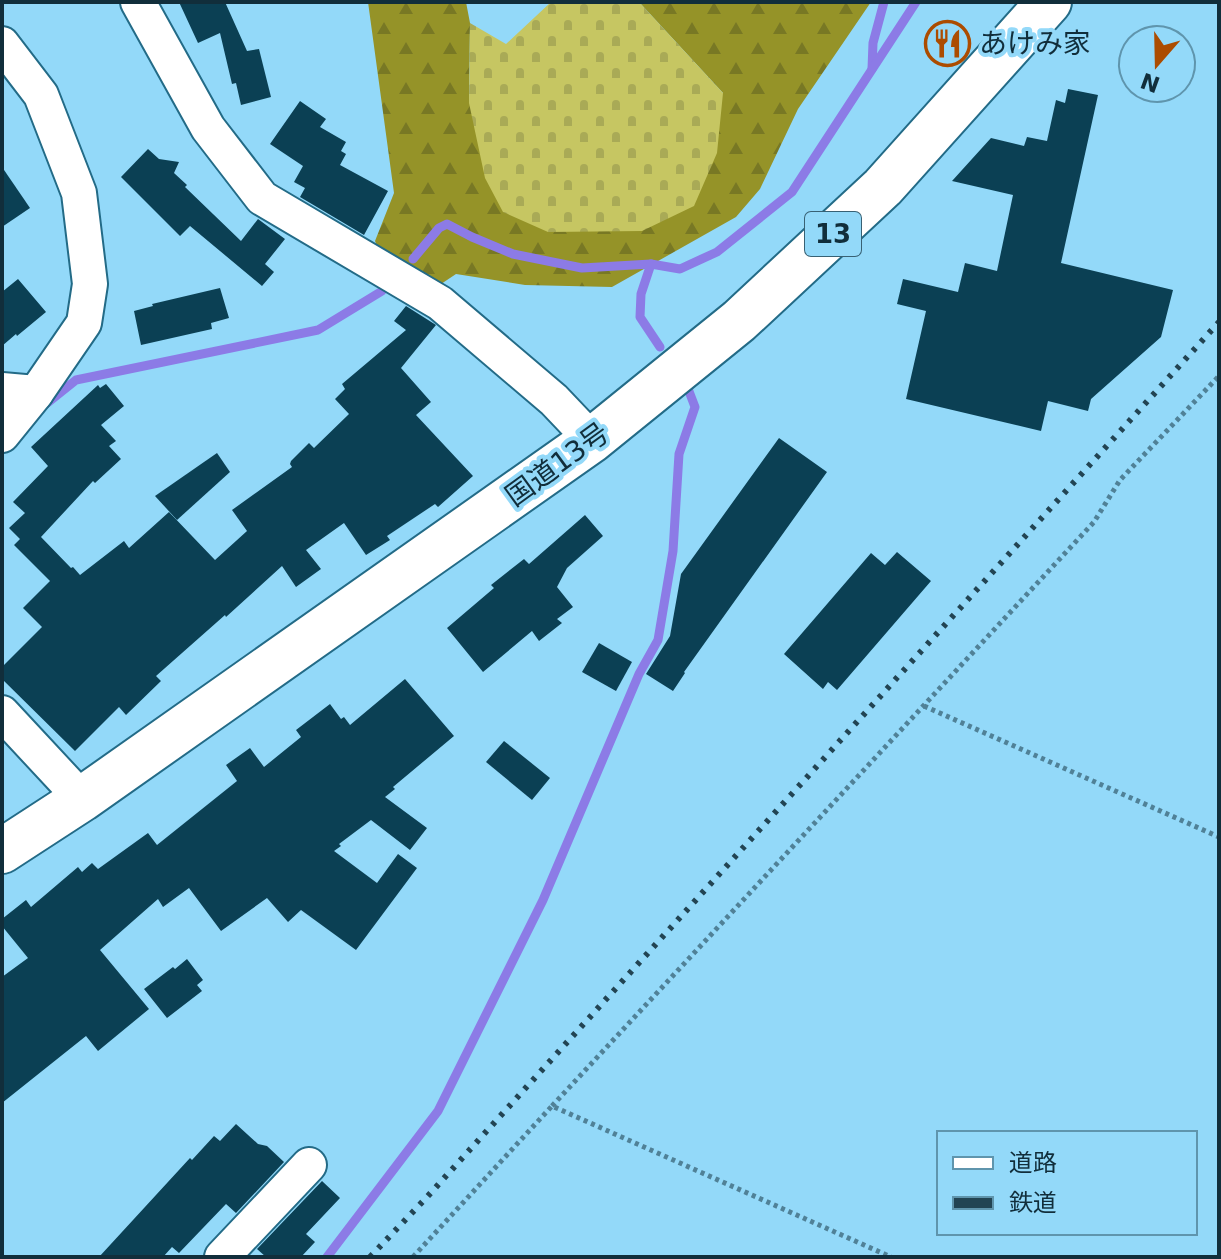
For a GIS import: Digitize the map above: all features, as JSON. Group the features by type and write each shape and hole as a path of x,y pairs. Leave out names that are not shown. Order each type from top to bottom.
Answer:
{"highway":[{"name":"国道13号","path":"2,851 82,799 592,440 739,321 883,187 1049,2"}],"street":[{"path":"138,2 208,128 262,198 440,303 554,400 592,440"},
{"path":"2,44 41,95 79,193 90,284 84,323 36,393 2,435"},
{"path":"2,390 36,393"},
{"path":"2,713 82,799"},
{"path":"222,1257 309,1165"}],"path":[{"path":"413,1257 1094,522 1120,480 1219,376"},
{"path":"924,706 1219,837"},
{"path":"552,1106 891,1257"}],"green space":[{"path":"368,2 466,2 470,23 469,103 723,93 639,2 871,2 798,109 760,189 736,217 612,287 525,285 456,274 435,288 386,268 375,241 394,193"},
{"path":"551,2 639,2 723,93 717,153 694,206 642,231 548,232 503,212 485,178 469,103 470,23 506,44"}],"building":[{"path":"179,2 225,2 247,51 259,49 271,97 241,105 236,83 232,84 220,33 198,43"},
{"path":"1068,89 1098,95 1061,263 1173,290 1161,337 1091,399 1088,411 1048,401 1041,431 906,399 926,311 897,304 903,279 958,292 965,263 997,271 1013,195 952,181 991,138 1024,146 1027,137 1047,141 1056,100 1065,103"},
{"path":"300,101 326,119 320,127 346,142 341,151 346,154 340,165 388,191 364,235 300,197 305,188 294,182 303,166 270,144"},
{"path":"148,149 159,159 179,162 174,173 241,241 258,219 285,239 265,264 274,272 262,286 190,226 180,236 121,177"},
{"path":"2,167 30,208 2,227"},
{"path":"18,279 46,312 2,346 2,292"},
{"path":"220,288 229,318 211,323 212,329 141,345 134,311"},
{"path":"406,306 436,325 401,368 431,402 416,415 473,476 438,507 435,504 387,536 390,540 366,555 344,523 306,550 321,569 296,587 282,566 156,676 161,681 126,715 119,707 75,751 2,679 2,667 42,627 23,608 50,581 14,545 20,539 9,528 25,513 13,502 48,466 31,447 98,385 100,388 106,384 124,406 101,425 116,441 109,446 121,459 95,483 93,481 41,537 80,575 124,541 129,548 169,512 215,560 247,531 232,510 292,467 291,461 309,443 314,448 349,414 335,399 345,389 342,384 406,330 394,321"},
{"path":"779,438 827,472 673,691 646,674 670,636 681,574"},
{"path":"217,453 230,472 177,520 155,496"},
{"path":"585,515 603,536 567,568 557,587 573,607 557,619 562,623 539,641 532,631 483,672 447,628 494,588 491,585 524,559 529,564"},
{"path":"897,552 931,581 837,690 828,682 823,689 784,654 871,553 885,565"},
{"path":"599,643 632,662 616,691 582,672"},
{"path":"405,679 454,736 385,797 427,828 410,850 371,820 334,851 377,883 398,854 417,868 356,950 301,910 288,922 267,898 221,931 189,888 163,907 158,899 100,950 149,1009 98,1051 86,1036 2,1103 2,977 28,958 2,926 2,919 26,900 31,907 78,867 82,872 92,863 98,869 148,833 157,845 237,781 226,765 250,748 264,767 301,737 296,730 330,704 350,725"},
{"path":"504,741 550,778 532,800 486,762"},
{"path":"187,959 203,980 197,985 202,991 167,1018 144,989"},
{"path":"236,1124 284,1162 236,1213 226,1204 179,1253 172,1247 163,1257 99,1257 190,1158 192,1160 214,1136 220,1141"},
{"path":"322,1181 340,1198 306,1234 315,1242 301,1257 266,1257 257,1249"}],"waterway":[{"path":"872,69 873,43 884,2"},
{"path":"660,347 640,317 641,294 651,264 680,269 717,252 792,192 916,2"},
{"path":"413,259 439,228 447,224 513,254 582,268 651,264"},
{"path":"46,404 76,380 318,330 382,291"},
{"path":"327,1257 438,1111 543,900 639,674 658,640 673,551 679,454 695,407 687,386"}],"railway":[{"path":"370,1257 1219,322"}],"place":[{"name":"あけみ家","path":"948,43"}]}
